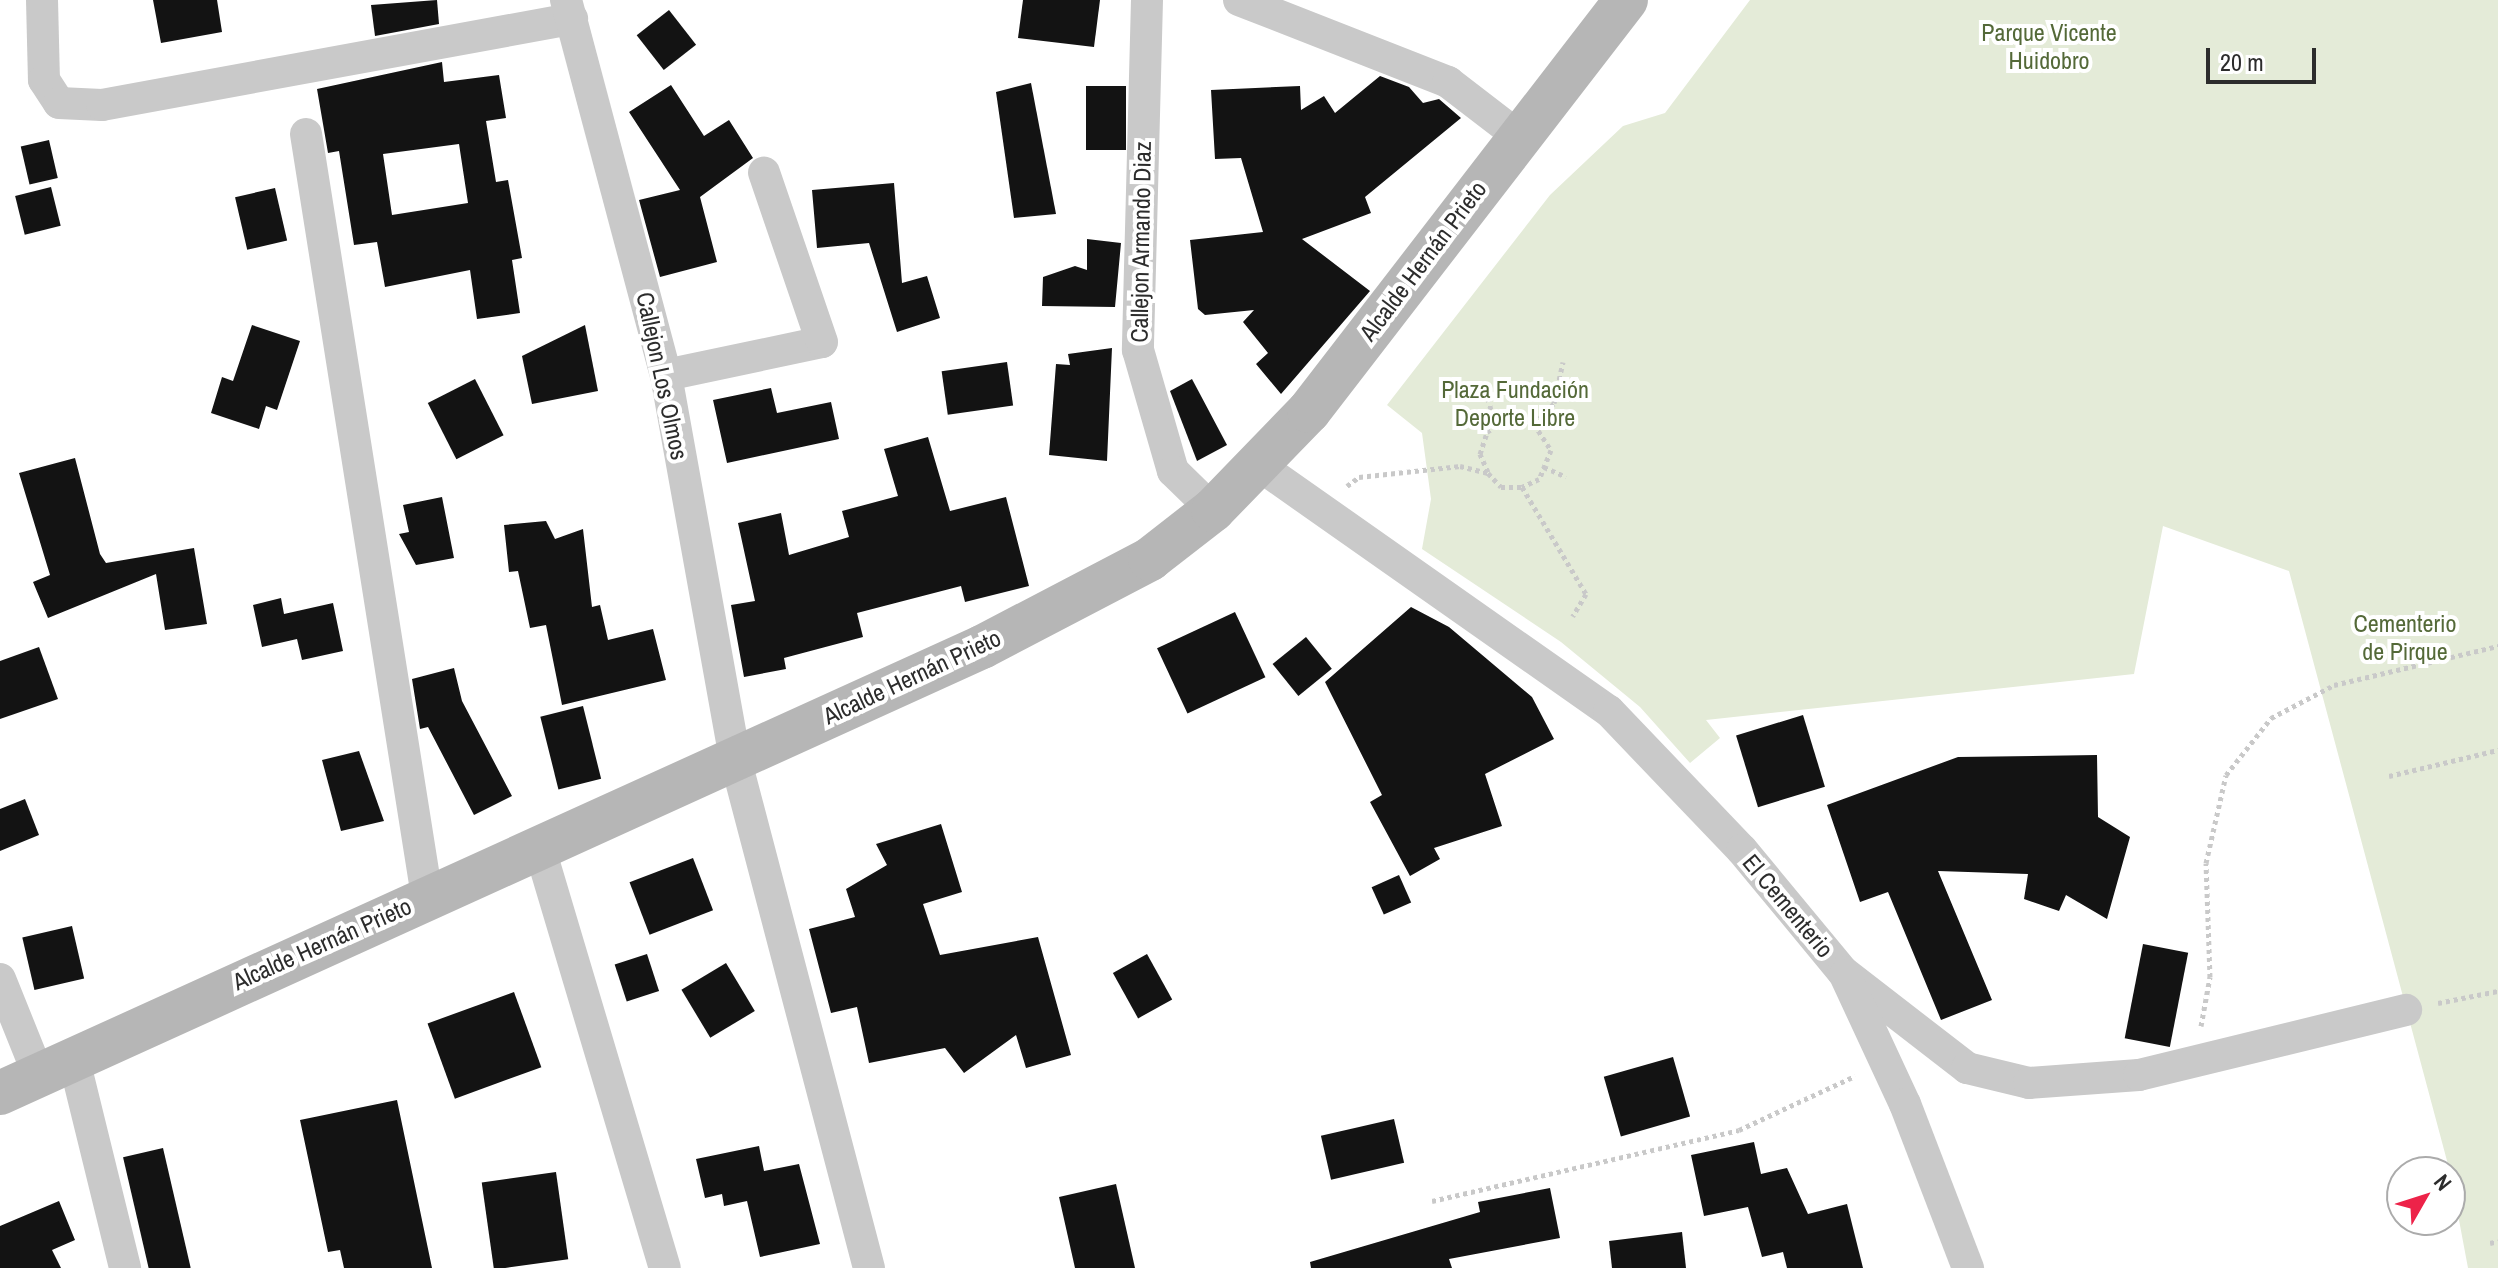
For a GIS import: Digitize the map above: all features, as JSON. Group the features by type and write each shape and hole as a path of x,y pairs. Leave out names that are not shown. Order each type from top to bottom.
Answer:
{"main road":[{"name":"Alcalde Hernán Prieto","path":"0,1093 735,758 1121,577 1213,510 1260,466 1518,136 1616,4"}],"street":[{"path":"42,0 44,80 59,103 102,105 569,10"},
{"name":"Callejon Armando Diaz","path":"1147,0 1138,350 1173,471 1213,510"},
{"path":"1239,0 1448,82 1518,136"},
{"name":"Callejon Los Olmos","path":"569,10 666,375 735,758 869,1268"},
{"path":"306,134 427,896"},
{"path":"666,375 822,342 764,173"},
{"name":"El Cementerio","path":"1260,466 1609,711 1742,850 1843,972 1967,1068 2029,1083 2139,1075 2406,1010"},
{"path":"539,846 665,1268"},
{"path":"1843,972 1968,1268"},
{"path":"0,979 57,1068 125,1268"}],"path":[{"path":"1534,424 1554,403 1563,362"},
{"path":"1486,390 1495,426"},
{"path":"1508,418 1534,424 1551,450 1544,467 1522,487 1501,487 1488,473 1480,454 1495,426 1508,418"},
{"path":"1318,509 1359,477 1460,466 1488,473"},
{"path":"1544,467 1566,477"},
{"path":"1522,487 1586,594 1573,616"},
{"path":"2195,1060 2210,977 2206,863 2226,775 2271,718 2334,685 2498,646"},
{"path":"2389,776 2498,750"},
{"path":"2406,1010 2498,991"},
{"path":"1432,1201 1739,1130 1855,1076 1880,1055"},
{"path":"2490,1243 2498,1241"}],"green space":[{"path":"1750,0 2498,0 2498,1268 2468,1268 2462,1236 2466,1236 2466,1156 2446,1156 2289,571 2163,526 2134,674 1706,720 1720,738 1690,763 1640,707 1561,642 1422,549 1431,499 1422,433 1387,405 1550,195 1623,126 1665,113"}],"building":[{"path":"153,0 217,0 222,32 161,43"},
{"path":"437,0 439,24 375,36 371,5"},
{"path":"1023,0 1100,0 1094,47 1018,38"},
{"path":"669,10 696,45 664,70 637,35"},
{"path":"442,62 444,82 499,75 506,118 486,121 496,182 508,180 522,258 512,260 520,313 477,319 470,270 385,287 377,242 354,245 339,151 328,153 317,89","holes":["459,144 468,203 392,215 383,154"]},
{"path":"1380,76 1409,87 1423,103 1439,99 1461,118 1365,197 1371,213 1302,239 1370,291 1281,394 1256,364 1268,353 1243,322 1254,310 1205,315 1198,309 1190,240 1263,232 1241,158 1215,159 1211,90 1300,86 1301,110 1324,96 1335,113"},
{"path":"1031,83 1056,214 1014,218 996,92"},
{"path":"671,85 704,136 729,120 753,158 700,197 717,262 660,277 639,200 680,190 629,112"},
{"path":"1086,86 1126,86 1126,150 1086,150"},
{"path":"49,140 58,178 30,185 21,147"},
{"path":"894,183 902,283 927,276 940,318 897,332 869,243 817,248 812,190"},
{"path":"51,187 61,226 25,235 15,196"},
{"path":"275,188 287,241 247,250 235,197"},
{"path":"1087,239 1121,243 1115,307 1042,306 1043,277 1075,266 1087,270"},
{"path":"252,325 300,341 277,410 266,406 259,429 211,413 222,377 233,381"},
{"path":"585,325 598,391 532,404 522,356"},
{"path":"1112,348 1107,461 1049,455 1056,364 1070,365 1068,354"},
{"path":"1007,362 1013,406 948,415 942,371"},
{"path":"475,379 504,435 456,459 428,403"},
{"path":"1192,379 1227,445 1197,461 1170,391"},
{"path":"771,388 777,413 831,402 839,439 727,463 713,400"},
{"path":"928,437 950,511 1006,497 1029,586 965,602 961,586 857,613 863,637 784,658 786,669 744,677 731,605 755,601 738,523 781,513 789,555 849,537 842,511 898,496 884,449"},
{"path":"75,458 100,554 106,563 194,548 207,624 165,630 156,574 48,618 33,582 50,575 19,473"},
{"path":"442,497 454,558 416,565 399,534 409,532 403,505"},
{"path":"546,521 555,539 583,529 592,607 600,605 608,640 653,629 666,680 562,705 546,625 530,628 518,571 509,572 504,525"},
{"path":"281,598 284,614 333,603 343,651 302,660 297,639 262,647 253,605"},
{"path":"1411,607 1449,627 1532,697 1554,739 1485,774 1502,826 1434,848 1440,859 1410,876 1370,802 1382,795 1325,682"},
{"path":"1235,612 1265,677 1187,714 1157,648"},
{"path":"1306,637 1332,669 1298,696 1273,664"},
{"path":"39,647 58,699 0,719 0,661"},
{"path":"454,668 462,701 512,796 474,815 428,727 420,729 412,679"},
{"path":"583,706 601,779 558,789 540,717"},
{"path":"1803,715 1825,787 1758,807 1736,735"},
{"path":"359,751 384,821 341,831 322,760"},
{"path":"2097,755 2098,817 2130,837 2107,919 2066,895 2059,911 2024,899 2028,874 1938,871 1992,1000 1941,1020 1888,892 1860,902 1827,805 1958,757"},
{"path":"25,799 39,835 0,851 0,809"},
{"path":"941,824 962,892 923,904 940,955 1038,937 1071,1055 1026,1068 1016,1035 964,1073 945,1048 869,1063 857,1007 831,1013 809,929 855,917 846,889 887,865 876,844"},
{"path":"693,858 713,910 650,935 630,882"},
{"path":"1399,875 1411,902 1384,915 1372,887"},
{"path":"72,926 84,979 34,990 22,937"},
{"path":"2143,944 2188,953 2170,1047 2125,1038"},
{"path":"647,954 659,991 627,1002 615,965"},
{"path":"1147,954 1172,999 1138,1018 1113,973"},
{"path":"726,963 755,1011 710,1038 681,990"},
{"path":"514,992 541,1067 455,1099 428,1023"},
{"path":"1673,1057 1690,1117 1621,1136 1604,1077"},
{"path":"397,1100 432,1268 344,1268 340,1250 328,1252 300,1120"},
{"path":"1394,1119 1404,1163 1331,1180 1321,1136"},
{"path":"1754,1142 1761,1174 1787,1168 1808,1214 1847,1204 1863,1268 1787,1268 1783,1252 1762,1257 1748,1207 1704,1216 1691,1155"},
{"path":"759,1146 764,1171 799,1164 820,1244 760,1257 747,1201 724,1206 722,1194 705,1198 696,1159"},
{"path":"163,1148 191,1268 149,1268 123,1157"},
{"path":"556,1172 568,1259 494,1268 482,1182"},
{"path":"1116,1184 1135,1268 1075,1268 1059,1197"},
{"path":"1550,1188 1560,1238 1449,1259 1452,1268 1311,1268 1310,1262 1480,1212 1478,1202"},
{"path":"59,1201 75,1240 52,1250 61,1268 0,1268 0,1226"},
{"path":"1682,1232 1686,1268 1612,1268 1609,1241"}],"park label":[{"name":"Parque Vicente Huidobro","path":"2049,47"},
{"name":"Plaza Fundación Deporte Libre","path":"1515,404"},
{"name":"Cementerio de Pirque","path":"2405,638"}]}
